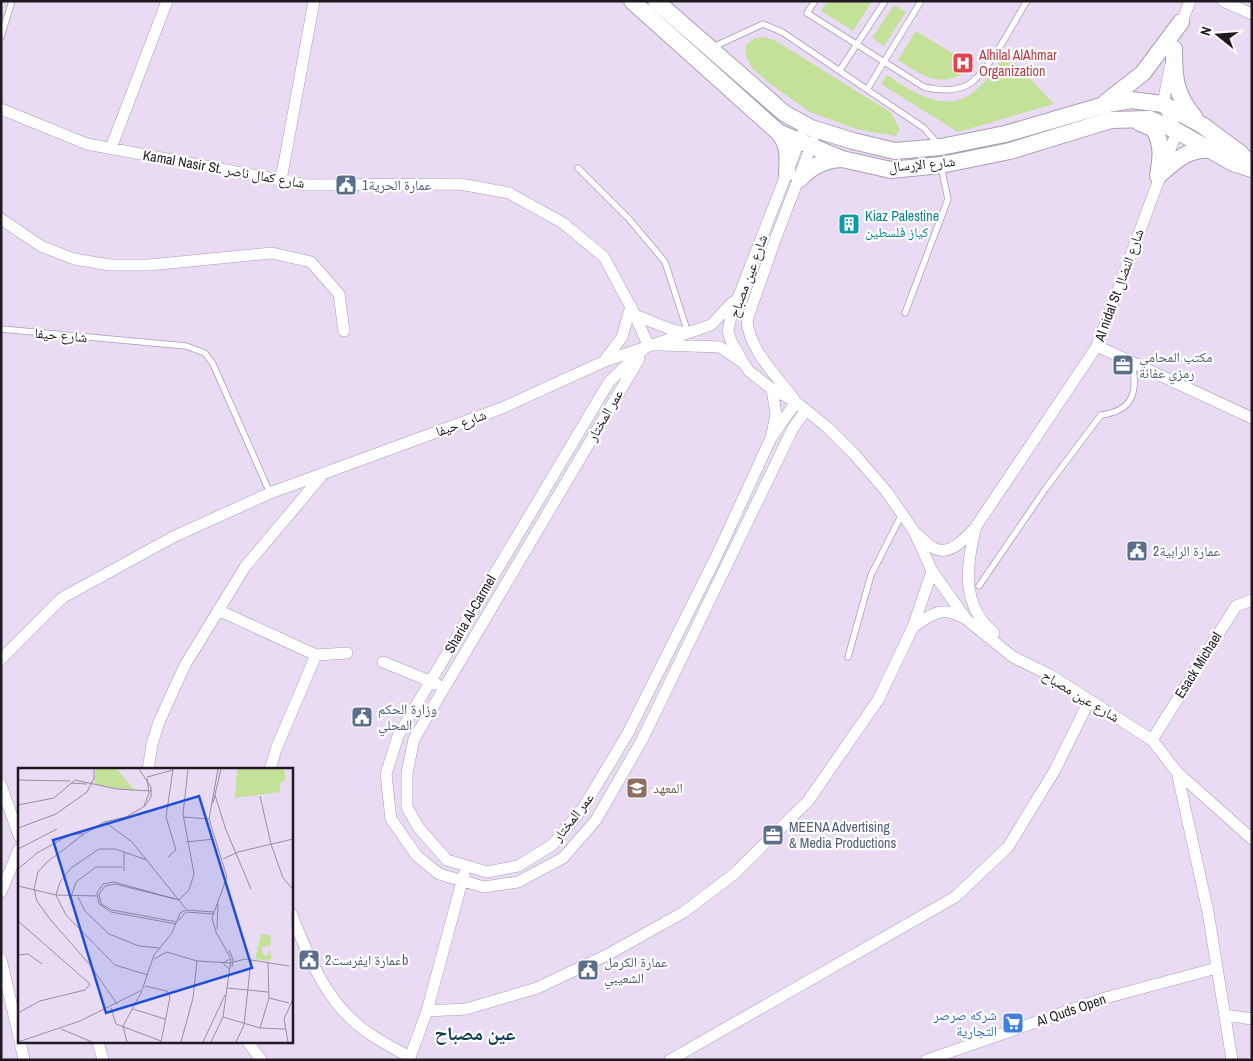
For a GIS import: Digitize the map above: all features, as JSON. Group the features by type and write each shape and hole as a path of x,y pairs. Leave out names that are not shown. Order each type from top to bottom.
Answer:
{"main road":[{"name":"شارع الإرسال","path":"632,1 778,132 842,159 891,170 941,165 1010,151 1112,120 1150,120 1177,131 1232,163 1252,168"},
{"name":"شارع الإرسال","path":"656,1 708,49 784,113 812,128 895,151 941,147 1005,134 1098,107 1131,100 1164,104 1202,125 1240,152 1252,168"},
{"path":"1098,107 1143,72 1181,22"},
{"path":"1174,49 1174,72 1178,94 1202,125"},
{"path":"1131,120 1150,126 1158,138 1162,150 1158,176"},
{"path":"778,132 784,138 793,176 827,160 842,159"},
{"path":"1158,176 1190,152 1211,150"}],"street":[{"path":"111,148 167,1"},
{"path":"281,180 314,1"},
{"path":"1177,131 1164,104 1174,49 1181,22 1190,1"},
{"path":"1223,1 1252,14"},
{"name":"Kamal Nasir St. شارع كمال ناصر","path":"1,109 87,144 307,185 460,184 509,193 563,223 604,257 633,311 648,345"},
{"name":"شارع عين مصباح","path":"812,128 793,176 740,292 731,316 728,331 731,341 749,371 772,389 796,402 827,426 855,455 914,531 932,571 966,619 1013,657 1050,675 1152,740 1177,772 1208,912 1232,1060"},
{"name":"Al nidal St شارع النضال","path":"975,528 1097,346 1158,176 1177,131"},
{"name":"شارع عين مصباح","path":"793,176 775,240 748,320 748,332 753,343 796,402"},
{"path":"1,219 41,246 74,259 110,265 149,264 272,253 311,262 339,294 344,331"},
{"name":"شارع حيفا","path":"1,659 62,598 172,537 270,493 502,408 605,361 648,345 711,326 740,292"},
{"path":"605,361 622,337 633,311 670,329 688,333"},
{"path":"648,345 720,347 731,341 748,320"},
{"name":"Sharia Al-Carmel","path":"648,345 609,382 398,736 386,774 391,819 417,856 439,874 484,887 518,882 563,858 596,820 642,740 793,428 806,410"},
{"name":"عمر المختار","path":"648,345 618,392 414,739 407,773 407,807 418,827 447,860 487,872 518,866 552,845 584,808 628,733 717,555 771,438 796,402"},
{"path":"1097,346 1252,418"},
{"path":"720,347 743,362"},
{"path":"589,368 604,370 609,382"},
{"path":"771,438 776,414 772,389"},
{"path":"148,768 152,744 170,693 218,610 245,567 323,474"},
{"path":"914,531 934,549 944,551 955,546 975,528"},
{"path":"975,528 967,563 973,604 985,625 1043,673"},
{"path":"426,1012 466,1009 537,988 607,954 684,912 734,874 808,801 878,700 912,627 932,571"},
{"name":"Esack Michael","path":"1152,740 1236,606 1252,600"},
{"path":"218,610 316,655 347,653"},
{"path":"912,627 936,612 951,611 966,619"},
{"path":"271,768 276,749 316,655"},
{"path":"383,662 430,682 446,685"},
{"path":"670,1060 955,897 1008,847 1055,770 1089,701"},
{"path":"1177,772 1252,839"},
{"path":"1,785 18,833"},
{"path":"1,892 18,851"},
{"path":"292,915 312,965 331,995 349,1017 369,1034 410,1059 426,1012 466,866"},
{"path":"1,959 18,1033"},
{"name":"Al Quds Open","path":"927,1060 1105,998 1217,968"},
{"path":"1225,1015 1252,1019"},
{"path":"20,1044 24,1060"},
{"path":"99,1044 104,1060"},
{"path":"249,1044 261,1060"}],"lane":[{"path":"1,37 12,1"},
{"path":"815,1 807,13 924,87 938,91 954,89 972,82 987,65 1027,1"},
{"path":"840,70 858,46 885,1"},
{"path":"868,88 922,1"},
{"path":"708,49 763,24 782,32 868,88 924,128 941,147"},
{"path":"905,313 948,199 941,165"},
{"path":"578,168 628,219 665,262 688,333"},
{"name":"شارع حيفا","path":"1,329 186,346 205,354 213,364 270,493"},
{"path":"979,586 1046,488 1102,415 1114,413 1128,404 1136,383 1132,362"},
{"path":"848,657 871,575 902,514"}],"green space":[{"path":"827,1 872,1 853,31 821,11"},
{"path":"894,5 906,12 884,46 872,38"},
{"path":"916,31 972,65 953,78 944,80 935,79 917,72 898,60"},
{"path":"764,37 776,41 890,112 900,129 896,136 859,130 810,112 769,83 753,69 746,57 746,45 755,38"},
{"path":"1005,52 1054,104 958,132 881,84 887,75 924,96 940,101 954,101 967,96 980,87"}],"place":[{"name":"Alhilal AlAhmar Organization","path":"963,63"},
{"name":"عمارة الحرية1","path":"346,185"},
{"name":"Kiaz Palestine كياز فلسطين","path":"849,224"},
{"name":"مكتب المحامي رمزي عفانة","path":"1123,365"},
{"name":"عمارة الرابية2","path":"1137,551"},
{"name":"وزارة الحكم المحلي","path":"362,717"},
{"name":"المعهد","path":"637,788"},
{"name":"MEENA Advertising & Media Productions","path":"773,835"},
{"name":"عمارة ايفرست2b","path":"309,960"},
{"name":"عمارة الكرمل الشعيبي","path":"588,970"},
{"name":"شركه صرصر التجارية","path":"1013,1023"}],"district":[{"name":"عين مصباح","path":"475,1033"}]}
